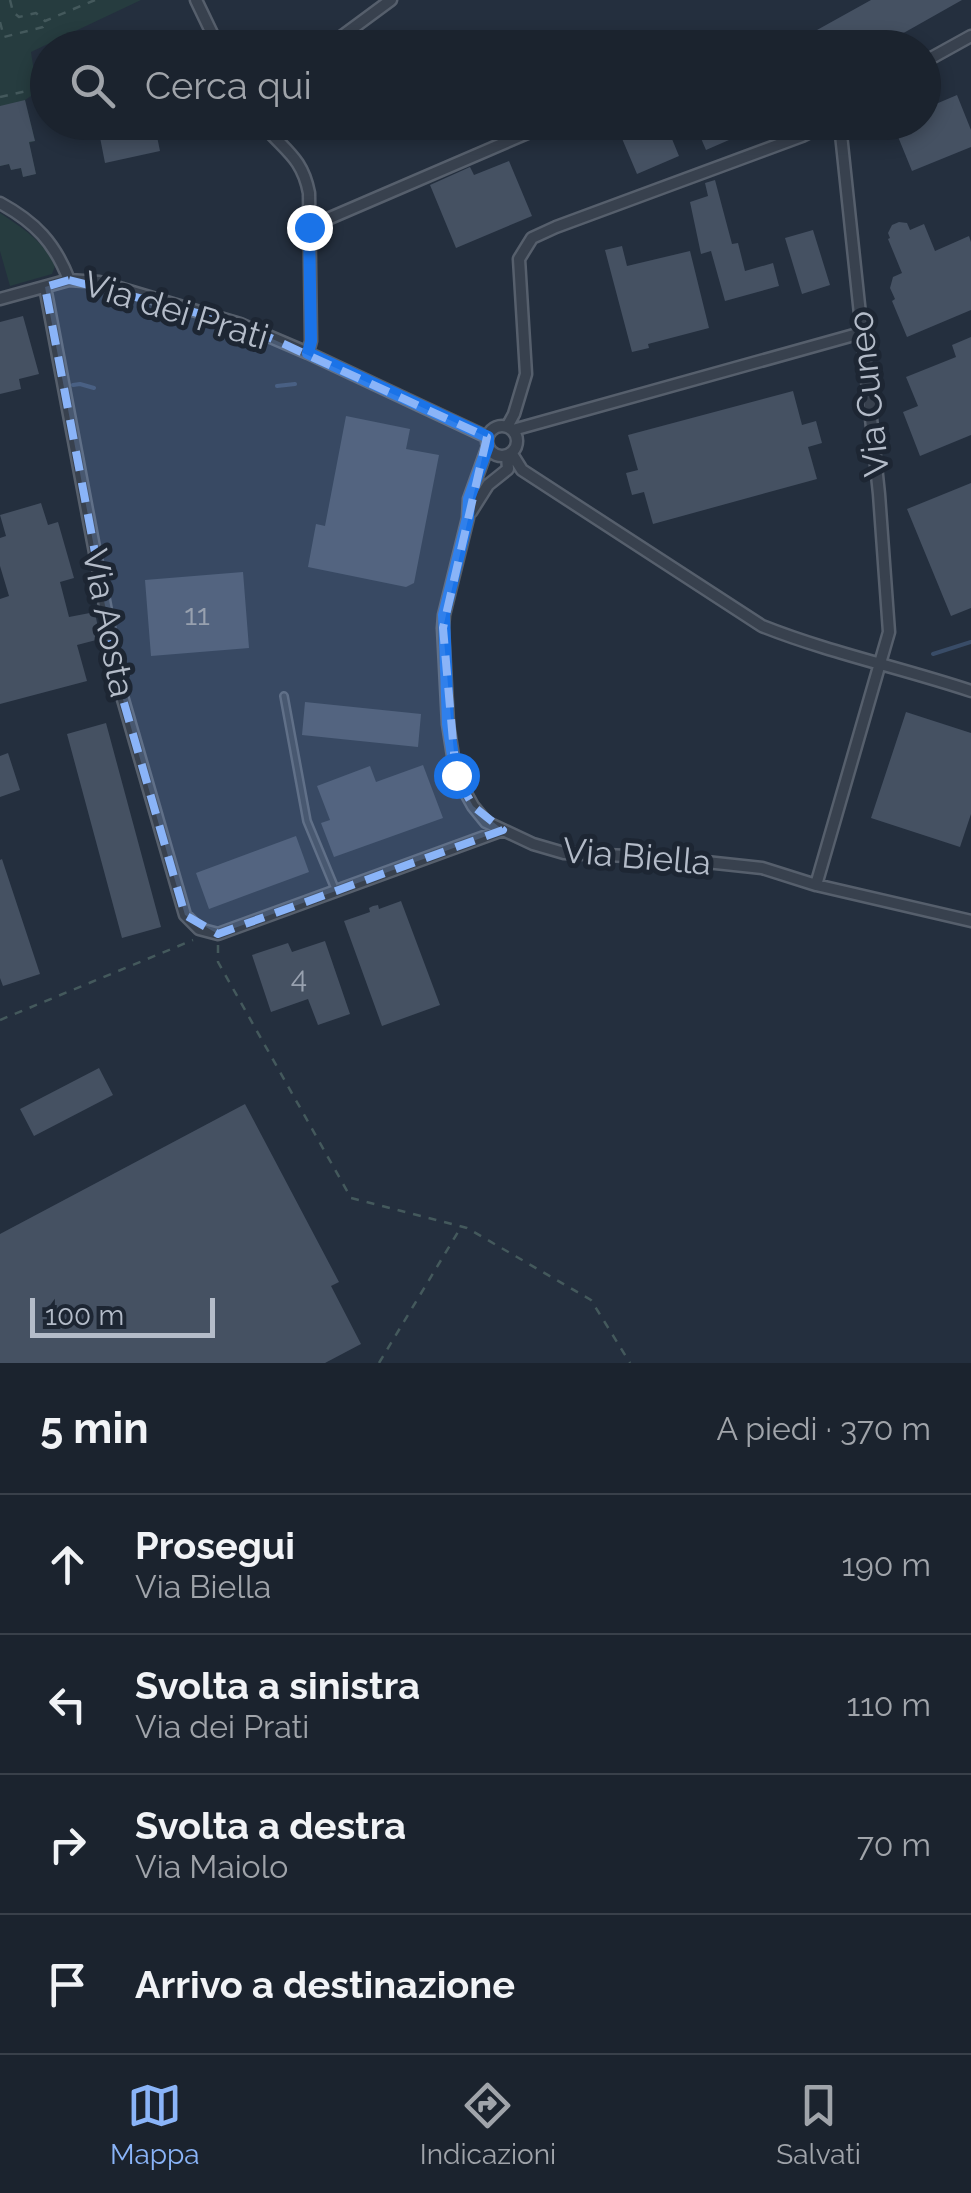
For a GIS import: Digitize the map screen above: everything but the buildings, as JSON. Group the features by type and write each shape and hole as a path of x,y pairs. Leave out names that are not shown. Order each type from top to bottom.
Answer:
{"street":[{"path":"196,0 210,30"},
{"path":"350,30 391,0"},
{"path":"941,53 971,36"},
{"path":"275,140 299,162 309,194 308,353"},
{"path":"309,227 511,140"},
{"path":"791,140 532,238 520,259 526,374 510,428 518,440 509,455 498,456 488,441 493,429 510,428 861,334"},
{"name":"Via Cuneo","path":"840,140 879,494 888,632 878,662"},
{"name":"Via dei Prati","path":"0,203 24,216 59,253 70,280 99,282 240,324 488,441"},
{"path":"0,299 70,280"},
{"name":"Via Aosta","path":"46,287 122,696 178,894 186,915 199,929"},
{"name":"Via Biella","path":"488,441 469,499 468,518 444,615 448,724 456,775 486,822 564,854 669,858 762,868 816,885 971,921"},
{"path":"509,455 522,470 762,626 971,691"},
{"name":"Via Biella","path":"468,518 488,485 508,470 509,455"},
{"path":"816,885 878,662"},
{"path":"199,929 218,934 503,830"}],"lane":[{"path":"284,696 308,821 336,890"}],"path":[{"path":"10,0 19,17 36,14 45,22"},
{"path":"31,30 95,0"},
{"path":"0,23 4,37 30,30"},
{"path":"0,97 30,90"},
{"path":"0,1020 194,939 199,929"},
{"path":"218,934 218,962 351,1198 462,1226 591,1300 630,1363"},
{"path":"379,1363 462,1226"}],"highlighted area":[{"path":"69,280 240,324 487,437 443,628 456,775 473,806 503,830 218,934 185,915 122,696 45,287"}],"green space":[{"path":"0,0 141,0 78,30 30,30 30,97 25,100 30,140 35,141 29,143 36,174 23,177 21,168 0,166"},
{"path":"0,213 45,250 55,266 52,274 10,286 0,251"}],"waterway":[{"path":"277,386 295,384"},
{"path":"73,385 94,388"},
{"path":"933,654 971,642"}],"route":[{"path":"309,227 308,353 488,437 469,499 468,518 444,615 448,724 456,775"}]}
